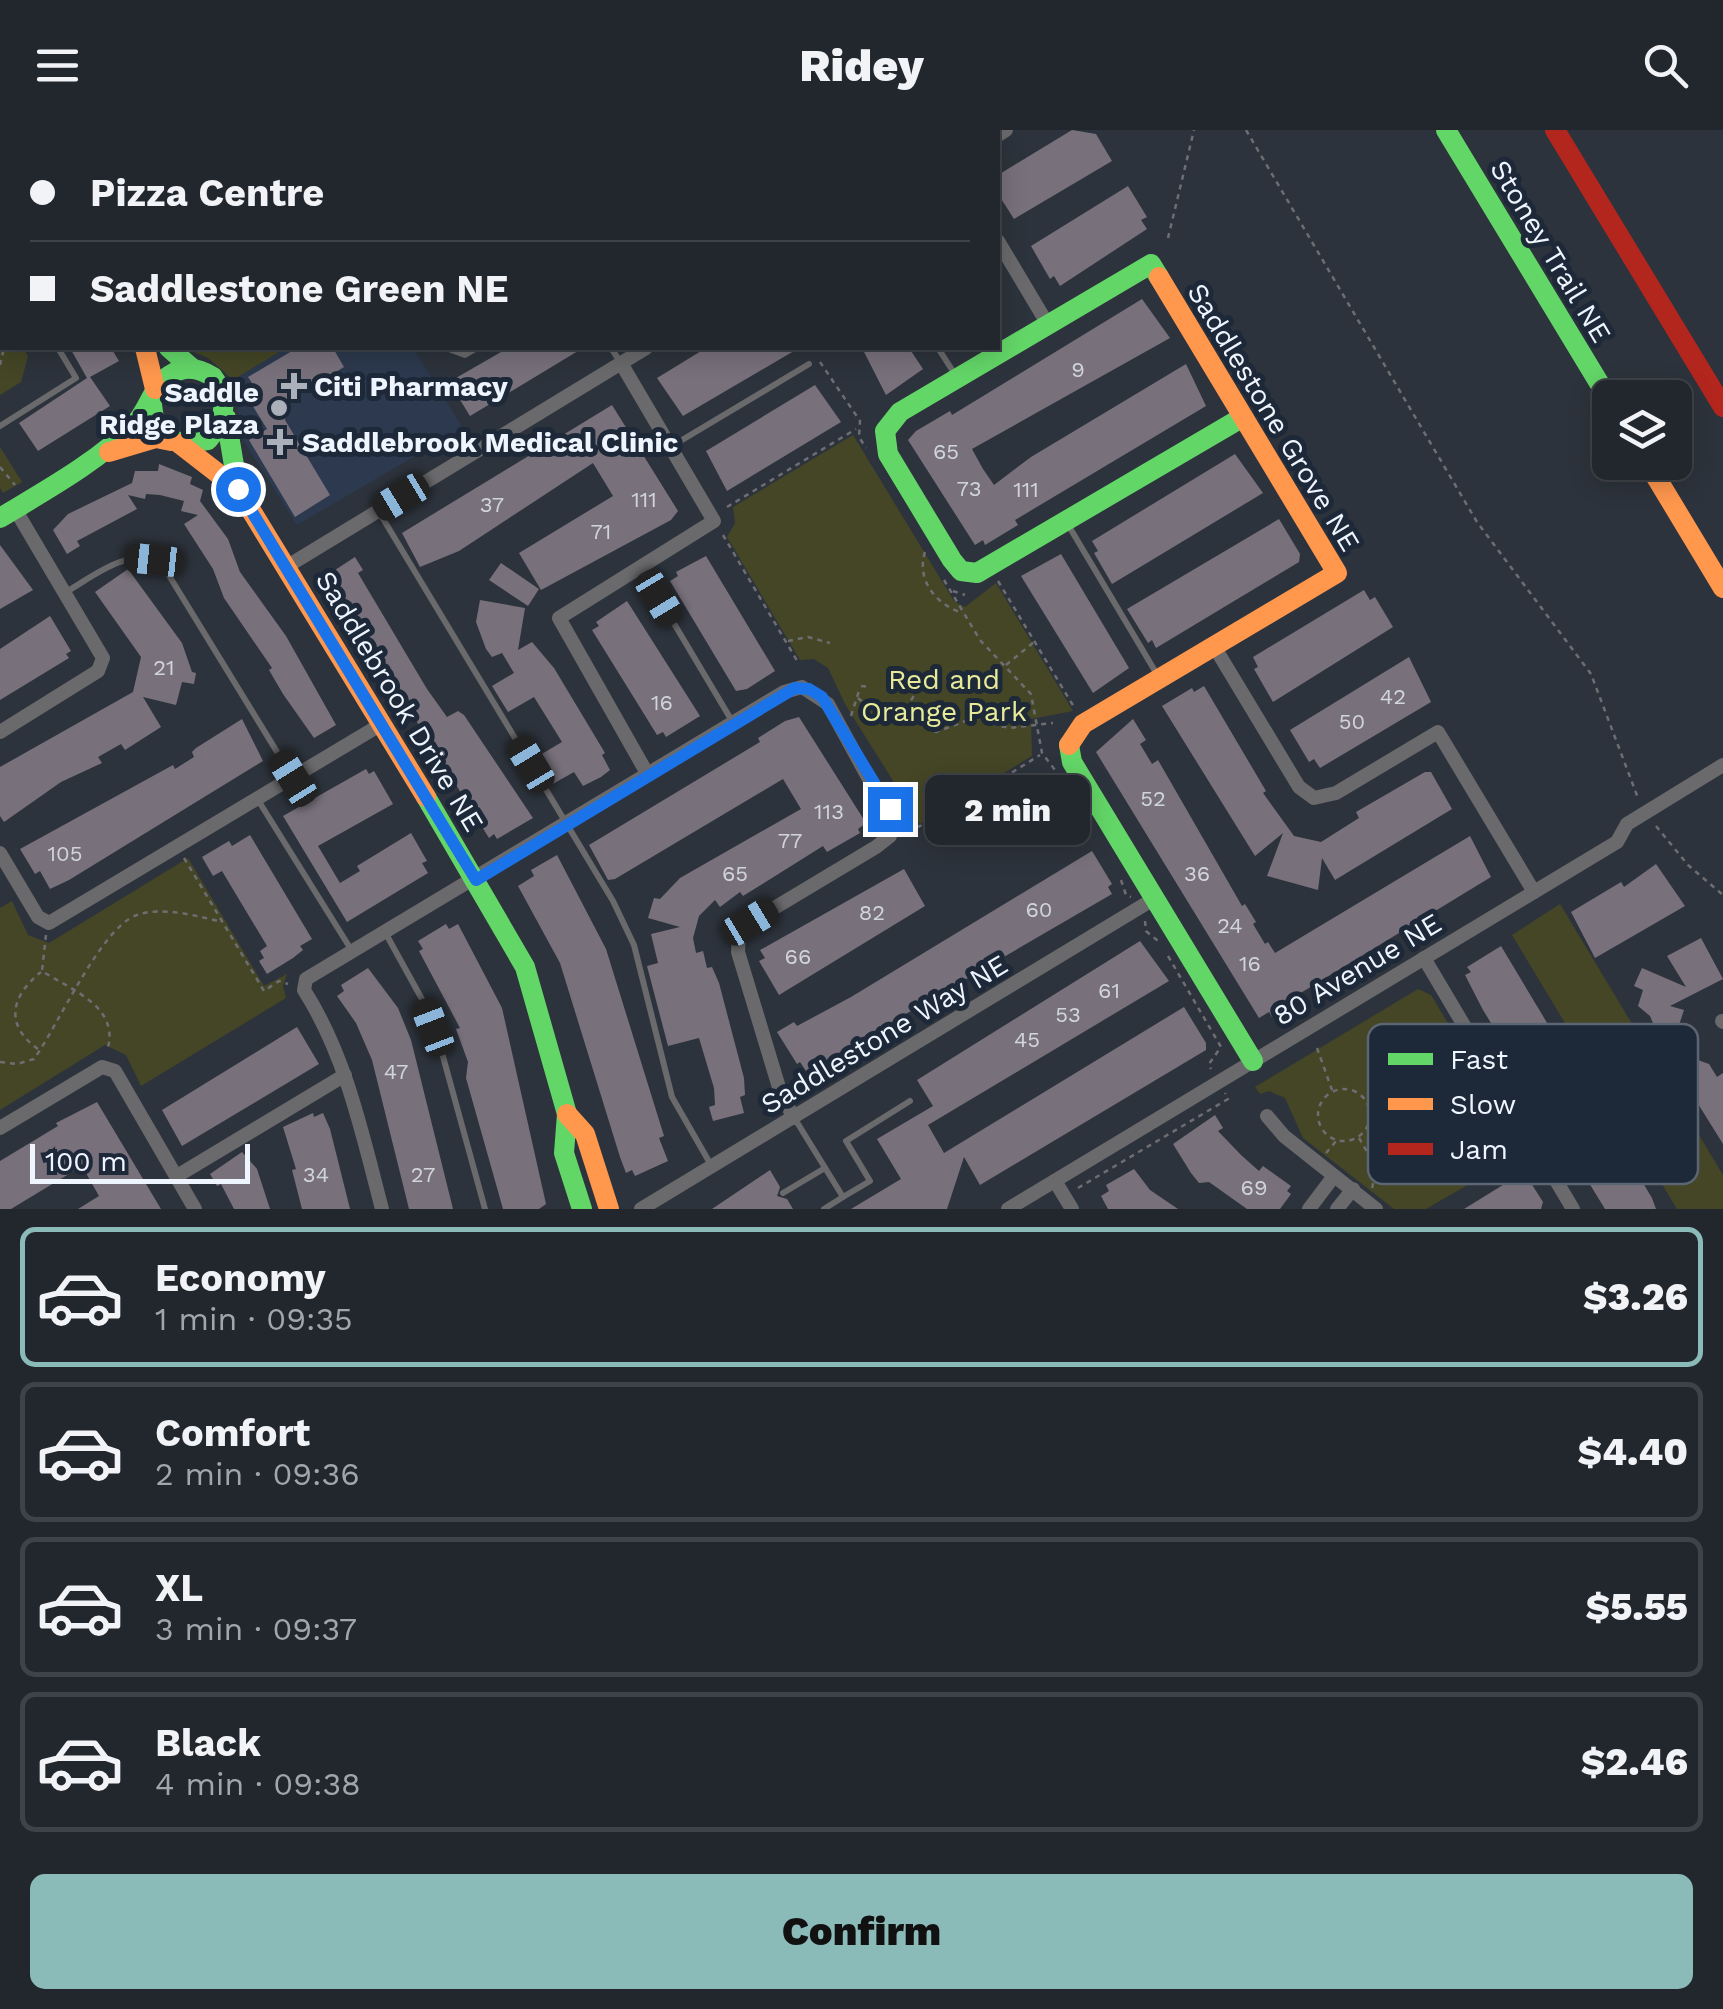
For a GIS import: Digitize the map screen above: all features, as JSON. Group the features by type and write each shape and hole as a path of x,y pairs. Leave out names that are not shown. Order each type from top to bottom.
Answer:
{"main road":[{"name":"Stoney Trail NE","path":"1446,130 1597,380"},
{"path":"1555,130 1723,408"},
{"path":"1570,130 1580,147 1588,184"},
{"name":"Saddlestone Grove NE","path":"1047,323 1151,264 1337,573 1083,724 1068,747 1072,762 1142,898 1253,1061"},
{"path":"1047,323 893,417 884,438 888,454 961,571 984,571 1244,417"},
{"path":"146,350 155,426 175,443"},
{"path":"98,455 156,438 175,443 208,440 226,418 227,401 221,386 171,350"},
{"path":"11,505 98,455 138,422 153,394 171,373 193,368"},
{"name":"Saddlebrook Drive NE","path":"226,418 238,489 525,967 567,1114 564,1153 582,1209"},
{"name":"Saddlebrook Drive NE","path":"175,443 238,489"},
{"path":"1658,480 1723,588"},
{"name":"Saddlebrook Drive NE","path":"567,1114 584,1134 609,1209"}],"street":[{"path":"1000,244 1047,323"},
{"path":"286,567 643,350"},
{"path":"620,363 714,521 558,618 648,775"},
{"path":"0,732 98,671 103,658 11,505"},
{"path":"1214,646 1299,787 1314,798 1336,793 1438,732 1534,892"},
{"path":"382,1209 345,1076 330,1032 304,990 306,979 784,692 802,687 816,692 828,704 893,816 893,831 876,847 750,922 739,934 738,952 781,1094 794,1118"},
{"path":"0,853 38,917 49,923 380,725"},
{"name":"80 Avenue NE","path":"1008,1209 1617,842 1627,824 1723,765"},
{"name":"Saddlestone Way NE","path":"641,1209 794,1118 1142,898"},
{"path":"1424,958 1463,1024"},
{"path":"0,1128 102,1067 115,1071 195,1209"},
{"path":"177,1176 345,1076"},
{"path":"1267,1116 1284,1136 1371,1205"},
{"path":"1309,1209 1334,1176"},
{"path":"1055,1181 1072,1209"},
{"path":"1558,1184 1573,1209"},
{"path":"1337,1209 1352,1189"}],"lane":[{"path":"0,426 76,378 59,350"},
{"path":"451,350 465,355 474,350"},
{"path":"612,350 620,363"},
{"path":"939,350 957,377"},
{"path":"670,447 809,364"},
{"path":"378,511 567,824 634,945 672,1097 712,1167"},
{"path":"1066,522 1160,678"},
{"path":"65,593 128,557 154,560 165,570 293,778"},
{"path":"640,568 733,723"},
{"path":"258,799 353,952"},
{"path":"386,933 423,1001 442,1053 484,1209"},
{"path":"824,1209 870,1180 846,1141 910,1101"},
{"path":"794,1118 843,1197"},
{"path":"783,1193 825,1168"}],"path":[{"path":"1168,238 1194,130"},
{"path":"1246,130 1477,522 1592,674 1646,811 1688,865 1723,895"},
{"path":"813,350 860,421 858,428 868,451"},
{"path":"728,507 858,428"},
{"path":"0,468 11,505"},
{"path":"723,535 800,664"},
{"path":"936,560 928,547 923,565 932,593 950,609 964,614"},
{"path":"941,570 988,651 1031,694 1042,753 1057,772"},
{"path":"997,579 1077,712"},
{"path":"948,586 965,595"},
{"path":"786,642 808,637 830,643"},
{"path":"1004,666 1034,642"},
{"path":"910,674 916,692 904,709 936,732 971,720 1003,728 1054,723"},
{"path":"850,718 860,688 870,687"},
{"path":"858,698 884,720 912,718"},
{"path":"916,827 934,821 1042,753"},
{"path":"178,847 264,990 280,981 304,990"},
{"path":"1120,876 1126,895 1142,898"},
{"path":"0,1062 18,1064 34,1059 107,940 136,915 159,912 222,922"},
{"path":"40,1050 18,1030 14,1007 25,984 42,971 49,923"},
{"path":"1148,924 1146,931 1157,939 1219,1042 1220,1052 1209,1064 1214,1073"},
{"path":"42,971 106,1014 112,1033 102,1067"},
{"path":"1316,1048 1333,1092"},
{"path":"1368,1116 1365,1099 1352,1090 1333,1092 1323,1100 1318,1116 1325,1132 1338,1139 1358,1136 1368,1123"},
{"path":"1080,1188 1228,1099 1224,1091"},
{"path":"1358,1136 1368,1153"},
{"path":"1318,1163 1338,1139"}],"shaded area":[{"path":"283,350 414,350 463,428 297,525 243,440 233,380"}],"green space":[{"path":"0,350 24,350 28,356 21,382 0,395"},
{"path":"189,350 283,350 233,380 208,358"},
{"name":"Red and Orange Park","path":"853,435 954,601 965,607 996,583 1073,711 1031,719 1032,756 920,824 845,704 828,668 814,659 800,660 727,537 735,523 733,507"},
{"path":"0,447 22,482 3,493 0,488"},
{"path":"188,858 264,986 287,974 283,986 286,998 141,1086 126,1055 105,1045 0,1110 0,908 12,901 28,935 49,943"},
{"path":"1560,904 1632,1024 1566,1024 1512,935"},
{"path":"1418,989 1431,995 1448,1024 1368,1024 1368,1184 1469,1184 1426,1209 1394,1209 1303,1138 1285,1098 1269,1091 1260,1094 1255,1087"},
{"path":"1698,1133 1723,1175 1723,1209 1677,1209 1662,1184 1698,1184"}],"building":[{"path":"1072,130 1096,134 1112,161 1014,219 1000,197 1000,174"},
{"path":"1128,186 1147,217 1141,220 1147,229 1060,286 1054,276 1050,279 1031,246"},
{"path":"1142,299 1170,338 972,449 983,469 994,485 1031,457 1186,364 1206,406 1015,520 1018,525 985,545 983,540 975,545 908,440 916,431 950,411 952,415"},
{"path":"71,350 112,350 119,361 90,377 110,406 38,451 19,423 87,378"},
{"path":"294,350 334,350 344,367 290,400 285,420 330,495 295,517 249,440 267,429 251,403 261,397 248,377"},
{"path":"505,350 580,350 470,416 449,382"},
{"path":"703,350 796,350 683,416 657,378"},
{"path":"863,350 910,350 923,369 886,395"},
{"path":"815,385 841,422 727,491 706,451"},
{"path":"612,405 678,511 671,520 541,590 519,553 613,496 593,463 459,551 420,567 402,533"},
{"path":"1235,454 1263,493 1112,584 1094,553 1098,551 1092,541"},
{"path":"159,464 192,477 190,484 203,490 200,501 228,539 240,572 286,636 336,725 314,738 283,694 269,670 272,668 224,598 213,569 184,524 198,515 181,511 184,501 160,495 146,494 145,499 128,495 137,509 77,541 80,546 67,554 53,530 68,514 132,483 135,471 158,471"},
{"path":"1279,519 1300,554 1299,562 1156,648 1152,640 1148,643 1127,609"},
{"path":"0,545 33,590 0,609"},
{"path":"1061,554 1129,668 1093,693 1021,576"},
{"path":"706,556 775,671 747,689 736,691 670,581 678,576 676,572"},
{"path":"355,557 363,570 358,573 427,689 447,717 458,711 464,715 533,818 497,839 494,834 489,838 337,593 332,572"},
{"path":"501,563 539,589 528,606 489,580"},
{"path":"128,569 182,643 192,672 196,673 194,684 182,682 176,705 143,697 161,727 125,750 121,744 98,757 102,763 61,782 4,822 0,816 0,767 133,692 141,657 95,592"},
{"path":"1364,590 1370,600 1375,597 1393,627 1273,702 1254,669 1258,667 1253,657"},
{"path":"480,600 525,608 518,650 532,642 554,668 605,753 602,755 610,770 601,777 583,786 574,772 551,785 535,758 562,742 534,697 508,712 492,686 514,673 502,653 492,657 486,649 476,622"},
{"path":"627,601 700,716 666,737 663,732 657,735 592,630 599,626 596,622"},
{"path":"50,616 71,651 66,654 69,658 0,700 0,649"},
{"path":"1409,657 1431,702 1320,768 1314,759 1309,762 1290,730"},
{"path":"1204,686 1266,791 1263,793 1294,836 1321,842 1359,818 1356,812 1425,772 1431,772 1452,809 1335,880 1322,858 1318,890 1267,876 1283,833 1255,856 1162,706 1192,688 1194,692"},
{"path":"799,717 866,823 858,829 860,833 827,852 823,846 720,907 715,900 699,916 693,938 696,953 703,951 707,968 712,967 719,983 744,1078 745,1095 740,1097 744,1113 713,1121 709,1107 715,1105 714,1088 699,1038 668,1046 647,966 658,963 651,934 680,927 648,918 654,898 660,899 680,878 801,809 783,779 615,879 608,880 589,845 760,742 758,738 785,721"},
{"path":"242,719 263,761 69,880 50,889 40,871 35,874 20,849 173,765 175,769 194,757 192,752 196,748"},
{"path":"1133,719 1146,740 1140,744 1152,764 1158,760 1242,906 1245,904 1256,922 1253,924 1265,944 1268,942 1275,953 1470,836 1491,877 1299,994 1302,999 1272,1017 1269,1012 1259,1018 1096,752"},
{"path":"366,769 369,774 374,771 393,804 318,846 340,883 360,871 357,866 411,833 427,861 422,863 428,873 347,922 283,816"},
{"path":"250,835 312,939 300,946 303,950 293,958 267,974 259,961 264,958 260,951 267,946 222,871 213,876 202,857 229,841 232,846"},
{"path":"1092,851 1112,884 1108,887 1112,894 825,1061 806,1071 800,1062 797,1064 777,1032 794,1022 797,1026 851,997"},
{"path":"557,855 606,949 664,1136 659,1138 668,1161 635,1176 632,1170 626,1173 620,1157 560,963 518,886 534,876 531,870"},
{"path":"1656,864 1685,906 1595,958 1571,912 1621,882 1624,887"},
{"path":"904,869 925,906 779,995 759,961 765,958 760,950"},
{"path":"446,924 449,929 458,924 502,1008 546,1204 539,1209 503,1209 466,1078 468,1062 456,1029 460,1028 419,951 423,949 418,941"},
{"path":"1701,938 1723,979 1670,1006 1684,1010 1679,1024 1653,1024 1638,1006 1643,990 1634,986 1642,968 1686,987 1667,956"},
{"path":"1140,941 1169,981 928,1125 944,1153 1184,1007 1206,1043 1206,1050 980,1185 964,1157 947,1209 851,1209 901,1179 877,1139 933,1106 917,1080"},
{"path":"1501,946 1548,1024 1492,1024 1465,975 1471,972 1467,967"},
{"path":"368,968 398,1008 411,1040 453,1209 409,1209 372,1060 356,1023 337,996 344,991 341,985"},
{"path":"297,1027 319,1064 182,1146 162,1110"},
{"path":"1698,1060 1709,1064 1717,1077 1723,1073 1723,1144 1698,1104"},
{"path":"97,1102 161,1209 78,1209 99,1196 82,1166 11,1209 0,1209 0,1161 58,1126 56,1123"},
{"path":"313,1113 314,1117 323,1113 330,1129 350,1209 302,1209 292,1170 296,1169 283,1127"},
{"path":"1215,1115 1223,1128 1218,1131 1241,1155 1259,1171 1263,1166 1291,1186 1287,1191 1291,1194 1280,1209 1247,1209 1209,1182 1199,1183 1191,1173 1173,1144"},
{"path":"242,1152 257,1169 270,1209 234,1209 221,1184 217,1186 210,1174"},
{"path":"1134,1169 1150,1190 1178,1209 1108,1209 1101,1196 1109,1191 1106,1185"},
{"path":"770,1170 780,1187 777,1196 787,1199 793,1209 712,1209"},
{"path":"1505,1184 1532,1184 1543,1202 1541,1209 1464,1209"},
{"path":"1590,1184 1644,1184 1656,1209 1605,1209"}],"traffic: fast":[{"path":"1446,130 1597,380"},
{"path":"1159,277 1151,264 900,412 885,431 888,454 952,560 961,571 977,573 1243,417"},
{"path":"171,350 193,369"},
{"path":"0,518 104,452 139,419 151,398 159,385 176,372 192,369 213,377 222,393 223,409 208,440 180,444 155,426 151,398"},
{"path":"226,418 238,489"},
{"path":"1069,745 1072,762 1253,1061"},
{"path":"426,797 525,967 567,1114 564,1153 582,1209"}],"traffic: slow":[{"path":"1069,745 1083,724 1337,573 1159,277"},
{"path":"145,350 155,389"},
{"path":"109,452 156,438 171,441"},
{"path":"180,444 238,489 426,797"},
{"path":"1658,480 1723,588"},
{"path":"567,1114 585,1134 609,1209"}],"traffic: jam":[{"path":"1555,130 1723,407"}],"place":[{"name":"Citi Pharmacy","path":"294,386"},
{"name":"Saddle Ridge Plaza","path":"279,408"},
{"name":"Saddlebrook Medical Clinic","path":"280,442"}],"route":[{"path":"238,489 476,880 795,688 809,689 828,704 890,809"}]}
